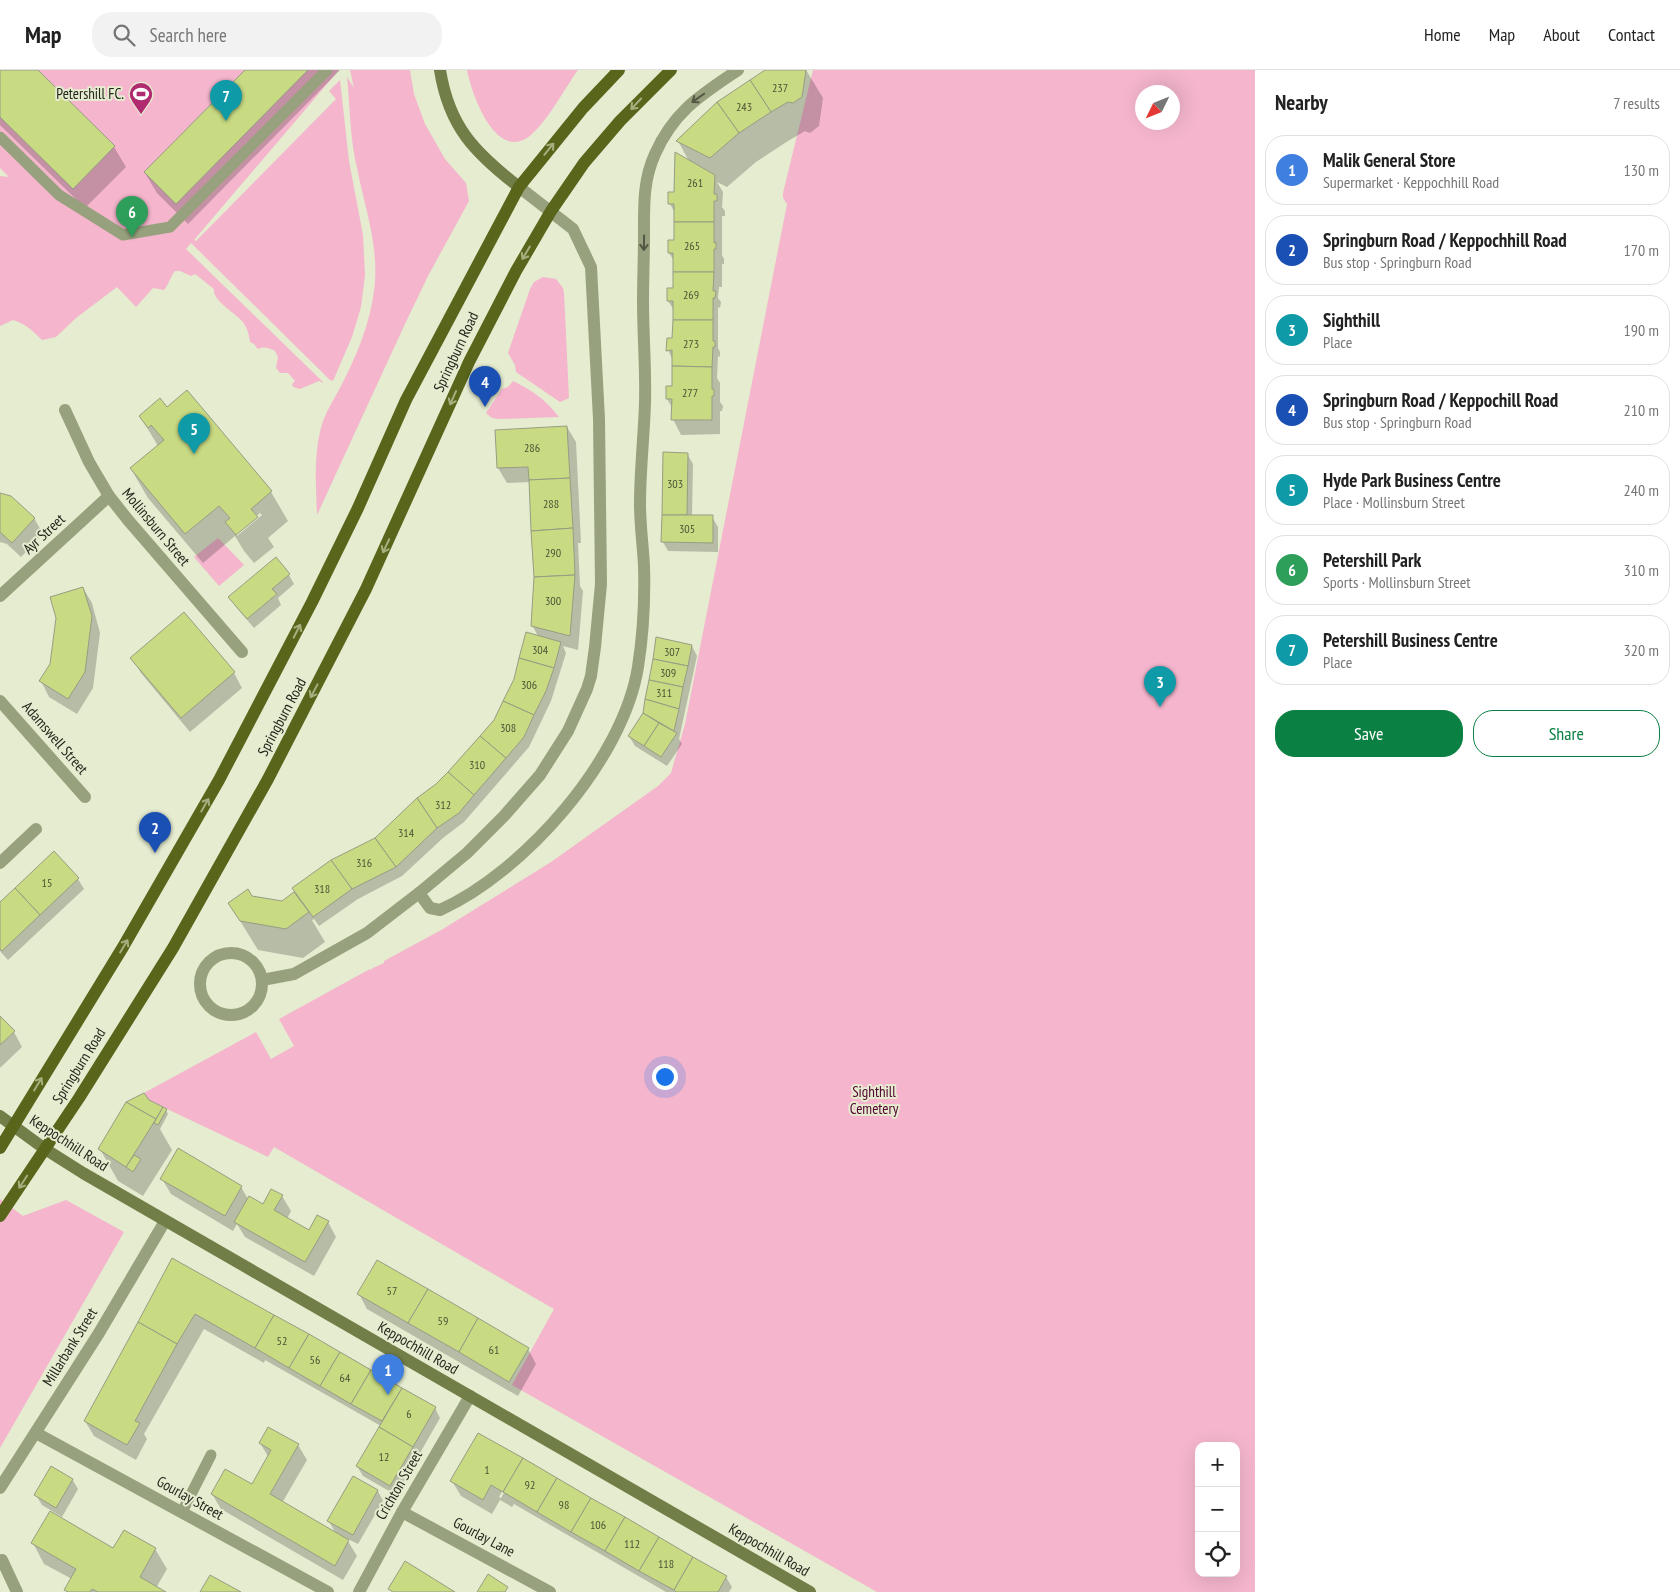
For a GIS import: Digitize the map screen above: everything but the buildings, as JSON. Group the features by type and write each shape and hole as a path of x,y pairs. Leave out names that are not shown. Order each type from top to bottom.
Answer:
{"main road":[{"name":"Springburn Road","path":"0,1148 128,939 219,780 358,508 406,400 518,187 570,123 619,70"},
{"name":"Springburn Road","path":"0,1216 79,1098 173,948 268,779 366,589 494,311 551,211 584,163 620,121 671,70"}],"street":[{"path":"262,980 294,974 367,933 419,893 473,847 529,789 551,759 583,701 591,676 598,627 601,584 599,418 591,268 573,229 484,159 466,138 449,105 440,70"},
{"path":"419,893 430,908 440,910 479,888 501,872 535,841 568,804 598,762 623,717 631,697 638,668 644,564 640,506 645,402 643,308 644,191 647,176 659,144 679,114 691,103 738,70"},
{"name":"Mollinsburn Street","path":"65,410 89,462 109,496 242,652"},
{"name":"Ayr Street","path":"0,596 109,496"},
{"name":"Adamswell Street","path":"0,701 85,797"},
{"path":"0,863 36,828"},
{"path":"222,954 243,955 252,961 259,970 262,980 262,989 254,1005 239,1015 230,1016 210,1008 203,999 200,988 200,978 205,967 222,954"},
{"name":"Keppochhill Road","path":"0,1116 45,1149 165,1221 810,1592"},
{"name":"Millarbank Street","path":"0,1488 98,1333 165,1221"},
{"name":"Crichton Street","path":"359,1592 402,1512 470,1396"},
{"name":"Gourlay Street","path":"36,1433 328,1592"},
{"name":"Gourlay Lane","path":"402,1512 550,1592"},
{"path":"2,1560 17,1592"}],"lane":[{"path":"0,137 59,195 123,234 170,227 327,70"},
{"path":"182,1512 211,1455"}],"green space":[{"path":"0,70 339,70 194,240 196,241 336,99 329,91 340,80 349,161 363,235 365,275 361,307 352,337 333,381 191,243 186,249 324,383 319,381 300,389 293,387 292,384 295,381 288,373 280,373 276,368 278,357 275,351 266,348 258,349 250,342 243,322 220,302 214,293 214,289 195,274 191,276 180,271 175,271 164,290 153,288 136,307 117,287 76,318 56,337 42,340 26,326 13,320 0,326 0,176 9,177 0,168"},
{"path":"350,70 410,70 414,94 425,124 445,159 466,183 469,201 428,276 317,515 316,468 318,444 323,421 358,350 374,291 375,259 371,229 360,183 350,123 347,77 354,88"},
{"path":"467,70 578,70 541,125 527,138 515,142 504,139 495,132 486,120 473,93"},
{"name":"Sighthill Cemetery","path":"813,70 1255,70 1255,1592 877,1592 512,1385 554,1309 274,1147 268,1157 149,1100 144,1093 256,1032 271,1059 294,1046 279,1019 443,929 551,862 658,786 671,773 685,724 787,204 783,198"},
{"path":"543,277 556,279 563,288 564,293 569,398 560,402 516,372 515,365 508,353 530,289 534,282"},
{"path":"513,381 538,396 559,417 492,418 486,413 502,389 508,387"},
{"path":"218,538 244,565 219,586 194,557"},
{"path":"0,1199 23,1216 66,1200 124,1232 0,1448"}],"place":[{"name":"Petershill FC.","path":"141,115"},
{"name":"Petershill Business Centre","path":"226,121"},
{"name":"Petershill Park","path":"132,237"},
{"name":"Springburn Road / Keppochill Road","path":"485,407"},
{"name":"Hyde Park Business Centre","path":"194,454"},
{"name":"Sighthill","path":"1160,707"},
{"name":"Springburn Road / Keppochhill Road","path":"155,853"},
{"name":"Malik General Store","path":"388,1395"}]}
